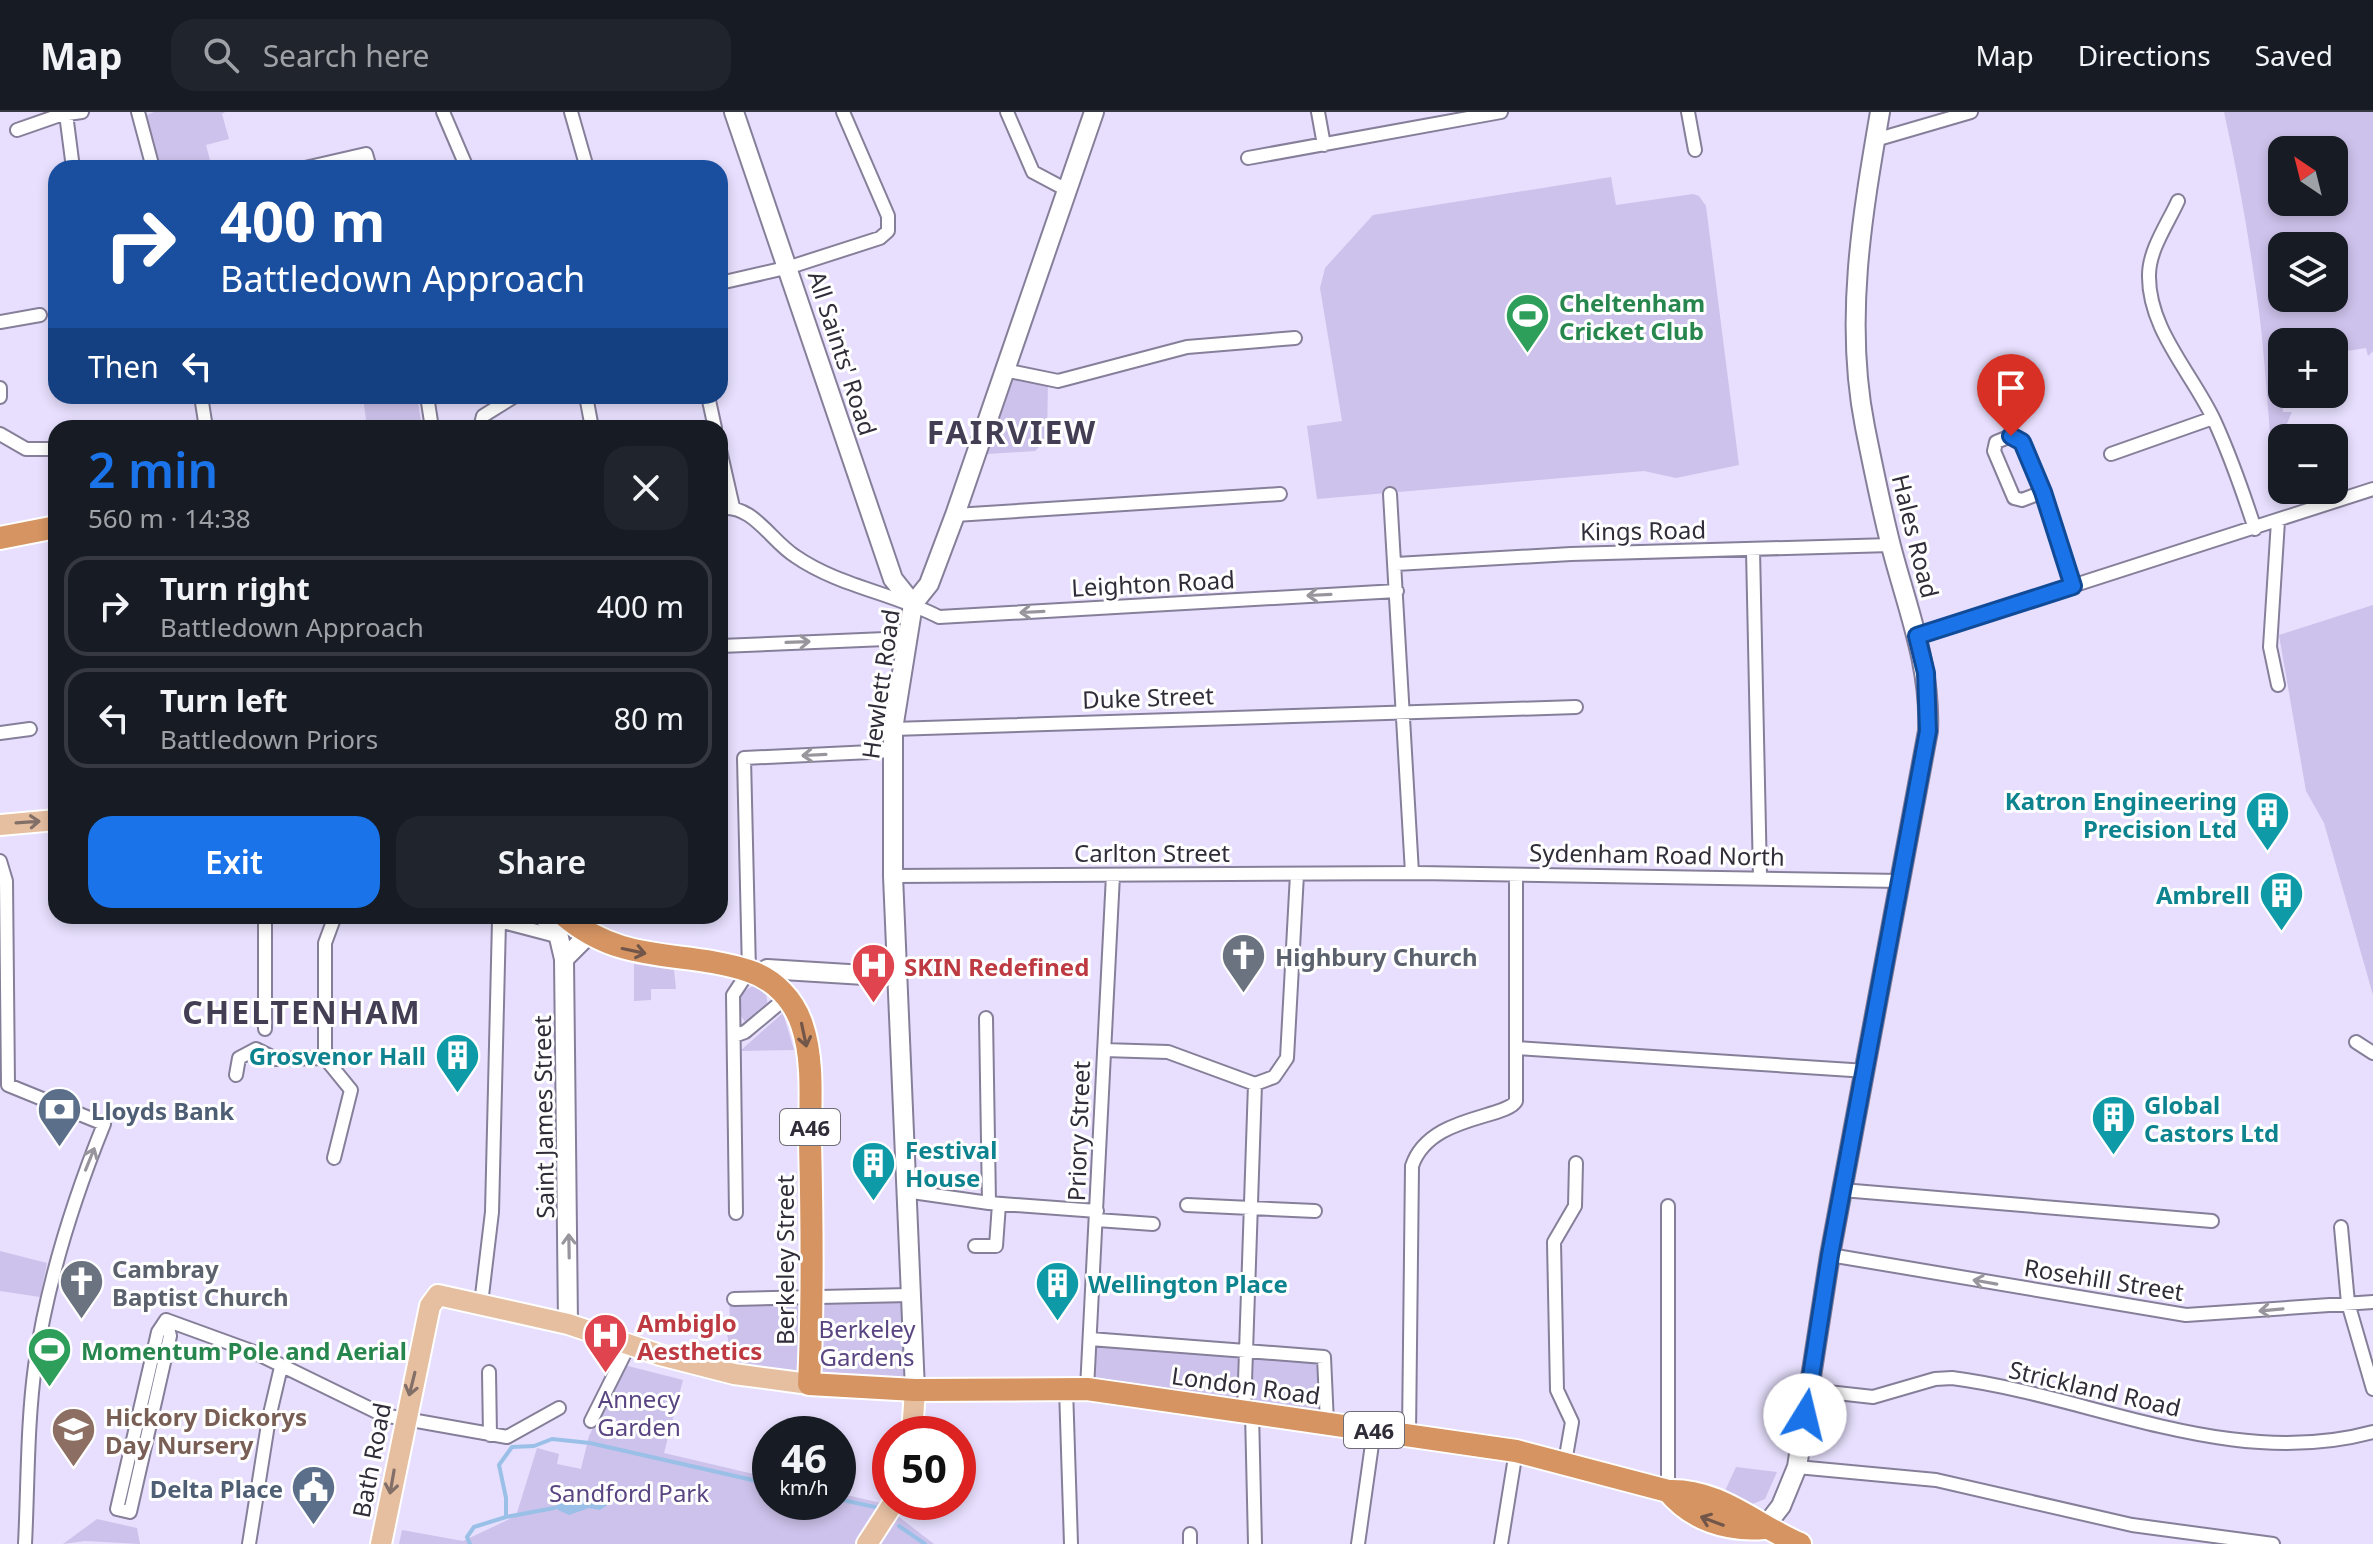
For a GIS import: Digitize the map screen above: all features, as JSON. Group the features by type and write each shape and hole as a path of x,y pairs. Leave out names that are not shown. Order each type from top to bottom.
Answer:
{"highway":[{"path":"0,538 48,529"},
{"name":"A46","path":"563,926 621,948 754,973"},
{"name":"Berkeley Street","path":"754,973 787,997 797,1013 806,1042 813,1298 809,1384"},
{"name":"London Road","path":"809,1384 915,1390 1076,1388 1516,1451 1668,1491 1693,1490 1745,1512 1763,1536 1800,1544"}],"main road":[{"path":"0,825 48,821"},
{"name":"Bath Road","path":"381,1544 404,1420 430,1306 438,1295 481,1304"},
{"name":"A46","path":"481,1304 568,1324 629,1345 734,1374 809,1384"},
{"path":"913,1416 915,1390"},
{"path":"867,1544 882,1520"}],"street":[{"path":"17,130 62,114 82,112"},
{"path":"138,112 151,160"},
{"path":"443,112 464,160"},
{"path":"571,112 585,160"},
{"name":"All Saints' Road","path":"734,112 790,267 893,579 913,604"},
{"path":"728,281 790,267 880,238 889,226 887,212 843,112"},
{"path":"1007,112 1033,172 1065,189"},
{"name":"Hewlett Road","path":"915,1390 893,876 893,729 913,604 929,584 955,515 1094,112"},
{"path":"1318,112 1324,145"},
{"path":"1248,158 1501,112"},
{"path":"1688,112 1695,150"},
{"name":"Hales Road","path":"1763,1536 1781,1506 1797,1467 1830,1255 1867,1071 1928,731 1926,673 1891,545 1864,425 1855,339 1857,268 1880,112"},
{"path":"1875,140 1971,112"},
{"path":"62,114 71,160"},
{"path":"340,160 366,154 368,160"},
{"path":"2178,201 2152,259 2149,281 2168,343 2193,379 2213,418 2255,529"},
{"path":"0,322 40,315"},
{"path":"1004,370 1058,381 1187,347 1295,338"},
{"path":"0,388 0,397"},
{"path":"482,420 483,416 502,404"},
{"path":"2111,454 2213,418"},
{"path":"0,434 26,449 48,449"},
{"path":"2043,492 2022,500 2014,498 1994,451 1996,442 2011,436 2022,442 2043,492 2073,586"},
{"path":"1917,636 2373,489"},
{"path":"955,515 1280,494"},
{"path":"1390,494 1405,710 1412,873"},
{"name":"Leighton Road","path":"728,508 750,514 772,538 811,566 913,604 939,617 1397,591"},
{"path":"2278,521 2270,647 2278,685"},
{"name":"Kings Road","path":"1396,564 1891,545"},
{"path":"1753,550 1760,877"},
{"path":"728,646 909,638"},
{"name":"Duke Street","path":"893,729 1405,710 1576,707"},
{"path":"0,733 30,729"},
{"path":"754,973 744,758 892,751"},
{"path":"0,861 6,881 8,1085 104,1124 76,1193 49,1292 35,1367 25,1544"},
{"name":"Sydenham Road North","path":"1412,873 1901,881"},
{"name":"Carlton Street","path":"893,876 1412,873"},
{"path":"1104,1050 1168,1052 1255,1084 1274,1077 1287,1058 1297,874"},
{"name":"Priory Street","path":"1071,1544 1076,1388 1090,1339 1113,875"},
{"path":"1409,1434 1412,1166 1419,1151 1448,1128 1515,1104 1516,875"},
{"path":"265,924 265,1029"},
{"path":"332,924 325,943 327,1058 351,1090 334,1158"},
{"path":"481,1304 492,1212 499,924"},
{"name":"Saint James Street","path":"563,926 568,1324"},
{"path":"564,959 588,935"},
{"path":"736,1213 733,995 754,973 767,969 897,977"},
{"path":"734,1036 745,1032 812,972"},
{"path":"975,1246 996,1246 986,1018"},
{"path":"2356,1042 2373,1053"},
{"path":"1517,1048 1867,1071"},
{"path":"236,1075 239,1058 256,1049 276,1059 327,1058"},
{"path":"1255,1084 1246,1351 1255,1544"},
{"path":"1565,1462 1572,1422 1557,1390 1554,1242 1575,1206 1576,1163"},
{"path":"1842,1190 2212,1221"},
{"path":"905,1191 1153,1224"},
{"path":"1187,1205 1315,1211"},
{"path":"1668,1206 1668,1491"},
{"path":"2341,1227 2348,1303 2373,1389"},
{"name":"Rosehill Street","path":"1830,1255 2186,1315 2373,1302"},
{"path":"734,1299 910,1295"},
{"path":"166,1320 170,1336 130,1512 117,1509 158,1332 166,1320"},
{"path":"166,1320 216,1335 383,1415 404,1420 507,1437 559,1408"},
{"path":"1090,1339 1324,1357 1327,1423"},
{"path":"591,1421 629,1345"},
{"path":"249,1544 269,1418 281,1367"},
{"path":"489,1372 490,1435"},
{"name":"Strickland Road","path":"1810,1390 1873,1397 1935,1379 1952,1378 2209,1436 2333,1442 2373,1432"},
{"path":"1358,1544 1374,1430"},
{"path":"1501,1544 1516,1451"},
{"path":"1797,1467 1936,1480 2132,1525 2273,1544"}],"green space":[{"path":"154,112 225,112 222,114 229,139 206,145 210,160 151,160 140,118"},
{"path":"2224,112 2373,112 2373,351 2368,356 2366,348 2348,351 2348,328 2268,328 2268,406 2259,311 2244,211"},
{"name":"Cheltenham Cricket Club","path":"1611,177 1616,205 1693,194 1699,196 1706,206 1739,465 1676,478 1644,471 1317,499 1307,426 1342,421 1320,288 1325,268 1373,215"},
{"path":"1004,370 1048,380 1047,439 1035,451 987,454 978,447"},
{"path":"364,404 418,404 421,420 366,420"},
{"path":"2268,408 2283,408 2283,412 2292,412 2287,424 2270,424"},
{"path":"2373,605 2373,995 2324,823 2306,791 2279,635"},
{"path":"634,964 674,970 676,989 651,989 651,1000 634,1001"},
{"path":"754,985 766,993 768,1007 746,1023 741,1016 740,994"},
{"path":"783,1013 794,1050 740,1051"},
{"path":"0,1251 47,1263 40,1297 0,1291"},
{"name":"Berkeley Gardens","path":"910,1295 915,1390 734,1374 725,1322 730,1320 729,1299"},
{"path":"1090,1339 1324,1357 1327,1423 1087,1389"},
{"name":"Sandford Park","path":"624,1365 683,1380 664,1453 752,1474 752,1520 856,1520 856,1497 872,1501 872,1520 903,1520 934,1544 399,1544 402,1530 463,1541 516,1516 537,1448 559,1454 557,1464 581,1469 589,1436"},
{"path":"1736,1467 1777,1472 1765,1499 1750,1505 1723,1495"},
{"path":"97,1519 137,1528 140,1544 85,1541 63,1544"}],"water":[{"path":"618,1486 623,1494 600,1510 589,1508 569,1515 554,1508 564,1496 597,1497"}],"waterway":[{"path":"470,1544 467,1537 474,1527 506,1517 506,1498 499,1465 512,1447 534,1446 552,1439 590,1443 752,1480"},
{"path":"856,1503 872,1506"},
{"path":"506,1517 554,1508"},
{"path":"899,1526 925,1544"}],"place":[{"name":"Cheltenham Cricket Club","path":"1528,355"},
{"name":"Katron Engineering Precision Ltd","path":"2268,853"},
{"name":"Ambrell","path":"2281,933"},
{"name":"Highbury Church","path":"1244,995"},
{"name":"SKIN Redefined","path":"873,1005"},
{"name":"Grosvenor Hall","path":"457,1094"},
{"name":"Lloyds Bank","path":"60,1149"},
{"name":"Global Castors Ltd","path":"2113,1157"},
{"name":"Festival House","path":"874,1202"},
{"name":"Cambray Baptist Church","path":"81,1321"},
{"name":"Wellington Place","path":"1057,1322"},
{"name":"Ambiglo Aesthetics","path":"606,1375"},
{"name":"Momentum Pole and Aerial","path":"50,1389"},
{"name":"Hickory Dickorys Day Nursery","path":"74,1469"},
{"name":"Delta Place","path":"314,1527"}],"district":[{"name":"FAIRVIEW","path":"1012,431"},
{"name":"CHELTENHAM","path":"302,1011"}],"route":[{"path":"1805,1415 1830,1255 1867,1071 1928,731 1926,673 1917,636 2073,586 2043,492 2022,442 2011,436"}],"park label":[{"name":"Annecy Garden","path":"639,1412"}]}
